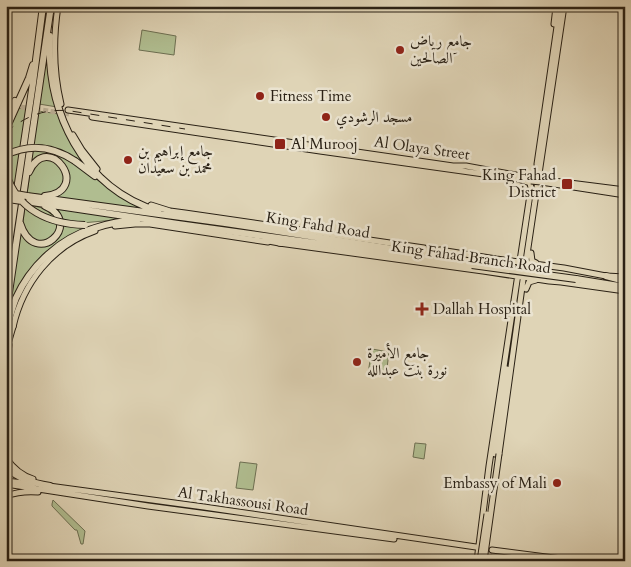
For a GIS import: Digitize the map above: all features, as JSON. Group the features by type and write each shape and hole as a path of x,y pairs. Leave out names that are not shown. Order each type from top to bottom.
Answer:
{"highway":[{"path":"6,263 43,6"},
{"path":"6,313 51,6"},
{"path":"51,6 49,50 51,72 58,105 70,138 82,157 115,190"},
{"path":"6,129 29,78 40,27"},
{"path":"6,114 16,98 29,68 40,27"},
{"path":"6,155 25,148 42,148 60,152 125,197 179,221"},
{"path":"26,178 34,163 39,159 45,158 55,159 60,162 65,169 66,175 64,186 58,193 27,198"},
{"path":"6,174 17,196 24,203 40,215 64,223 85,225 115,221 179,221"},
{"name":"King Fahd Road","path":"8,196 179,221 226,231 430,259 473,263"},
{"name":"King Fahd Road","path":"27,198 36,203 179,221 226,223 576,278 625,289"},
{"path":"20,219 24,233 30,241 42,244 54,238 60,226 57,215 51,209 36,203"},
{"path":"6,331 13,306 20,291 31,272 46,256 63,242 88,230 104,225 131,221"},
{"path":"226,223 276,226"},
{"path":"226,231 282,243"},
{"path":"322,233 368,245"},
{"path":"396,250 443,251"},
{"path":"372,255 430,259"},
{"path":"606,276 625,280"},
{"name":"King Fahd Road","path":"576,278 625,280"},
{"path":"604,288 625,289"},
{"path":"6,349 13,325"},
{"path":"6,467 28,481 50,486"}],"main road":[{"name":"King Fahad Branch Road","path":"58,6 54,61 58,90 71,132 82,150 106,178 141,201 170,211 496,260 523,261 606,276"},
{"path":"523,261 564,6"},
{"path":"480,560 497,454 558,7"},
{"path":"556,62 564,36"},
{"name":"Al Olaya Street","path":"69,112 453,168 465,168 617,192 625,195"},
{"name":"Al Olaya Street","path":"465,168 518,179 532,179"},
{"path":"508,261 520,257 531,185 518,179"},
{"name":"Al Olaya Street","path":"617,192 625,190"},
{"name":"King Fahad Branch Road","path":"6,364 17,310 34,276 45,264 73,241 91,232 125,224 150,224 490,272 521,279 604,288"},
{"path":"522,249 523,261"},
{"path":"531,252 532,261 544,266"},
{"path":"490,272 498,272 501,269 501,261 496,260"},
{"path":"561,282 546,277 546,271 550,268 562,268"},
{"path":"480,560 489,466 516,288 515,280 504,275"},
{"path":"516,288 521,279"},
{"path":"489,466 499,424 521,279"},
{"path":"526,289 530,281 541,280"},
{"path":"497,454 499,424"},
{"path":"6,458 12,466 29,478 60,487"},
{"name":"Al Takhassousi Road","path":"6,483 60,487 474,550"},
{"name":"Al Takhassousi Road","path":"6,483 148,506 474,550"},
{"path":"6,496 14,493 32,492 78,497 85,496"},
{"path":"474,550 480,560"},
{"path":"549,561 492,551 577,561"}],"green space":[{"path":"142,30 176,36 174,55 139,50"},
{"path":"47,42 57,107 39,104"},
{"path":"17,108 27,109 22,147 6,153 6,115"},
{"path":"38,111 59,114 88,168 75,163 122,197 154,211 53,197 63,190 66,170 62,162 51,156 30,165"},
{"path":"21,151 16,191 6,190 6,157"},
{"path":"48,159 56,161 65,176 61,188 45,195 27,193 30,174 37,163"},
{"path":"6,201 14,202 6,255"},
{"path":"25,204 47,209 57,218 58,229 51,239 39,242 27,236 23,223"},
{"path":"51,206 135,218 82,223 82,227 93,226 34,266 8,316 20,226 29,242 41,245 59,232"},
{"path":"372,349 389,352 386,376 368,373"},
{"path":"415,443 426,444 424,459 413,457"},
{"path":"240,462 257,464 253,490 236,488"},
{"path":"53,500 85,531 83,544 81,544 77,530 52,506"}],"tunnel":[{"path":"6,105 69,114"},
{"path":"521,279 523,261"},
{"path":"476,550 492,553"}],"railway":[{"path":"6,132 36,114 62,110 185,129"}],"place":[{"name":"جامع رياض الصالحين","path":"400,50"},
{"name":"Fitness Time","path":"260,96"},
{"name":"مسجد الرشودي","path":"326,117"},
{"name":"Al Murooj","path":"280,144"},
{"name":"جامع إبراهيم بن محمد بن سعيدان","path":"128,160"},
{"name":"King Fahad District","path":"567,184"},
{"name":"Dallah Hospital","path":"422,309"},
{"name":"جامع الأميرة نورة بنت عبدالله","path":"357,362"},
{"name":"Embassy of Mali","path":"557,483"}]}
